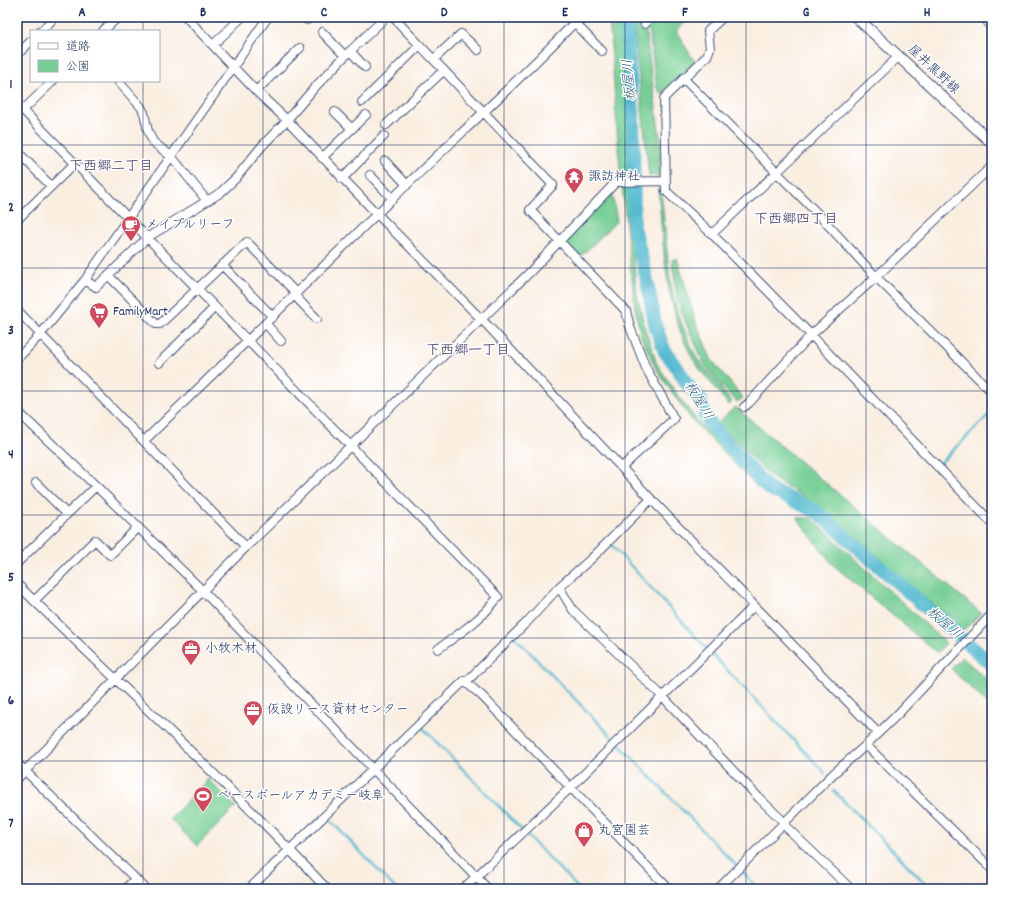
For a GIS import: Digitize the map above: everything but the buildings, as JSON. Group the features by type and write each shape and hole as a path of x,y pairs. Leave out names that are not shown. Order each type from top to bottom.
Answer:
{"main road":[{"name":"屋井黒野線","path":"856,17 992,143"}],"street":[{"path":"104,30 118,17"},
{"path":"186,17 256,91 287,120 342,179 481,320 651,499 878,733"},
{"path":"214,46 242,17"},
{"path":"17,359 40,335 85,280 268,17"},
{"path":"304,17 307,20 310,17"},
{"path":"85,280 96,287 148,237 220,192 236,178 262,146 347,53 386,17"},
{"path":"393,17 434,59 443,71 484,111 554,185 530,210 626,311 630,327 646,368 674,419 622,467"},
{"path":"985,17 992,30"},
{"path":"720,18 708,31 710,48 707,56 664,98 663,181 666,191 712,234 992,523"},
{"path":"144,441 249,341 393,198 531,68 572,20 602,51"},
{"path":"42,30 51,21"},
{"path":"322,32 365,67"},
{"path":"434,59 461,34 478,50"},
{"path":"17,55 30,42"},
{"path":"362,102 420,45"},
{"path":"256,91 300,48"},
{"path":"712,234 899,56"},
{"path":"386,125 443,71"},
{"path":"683,78 876,276 992,392"},
{"path":"23,110 51,82"},
{"path":"119,82 141,107 153,142 172,157 207,201"},
{"path":"17,104 498,597 491,607 438,649"},
{"path":"335,112 352,129"},
{"path":"322,158 366,116"},
{"path":"342,179 384,136"},
{"path":"17,151 51,186"},
{"path":"384,161 407,185"},
{"path":"17,220 75,163"},
{"path":"744,407 811,335 876,276 992,166"},
{"path":"370,175 393,198"},
{"path":"17,779 246,547 481,320 559,242 616,182 663,181"},
{"path":"108,275 156,324 160,324 247,242 317,319"},
{"path":"222,265 273,316"},
{"path":"158,363 215,307"},
{"path":"17,310 246,547"},
{"path":"266,324 281,341"},
{"path":"17,411 96,486 203,592 488,889"},
{"path":"36,483 68,514"},
{"path":"17,563 96,486"},
{"path":"249,889 464,681 468,681 527,622 559,587 592,558 651,499"},
{"path":"34,601 95,540 110,555 138,527"},
{"path":"17,584 114,680 243,802 327,889"},
{"path":"559,587 573,610 662,696 784,824 851,889"},
{"path":"463,889 570,787 754,606"},
{"path":"718,889 833,774 897,715 990,615"},
{"path":"464,681 481,695 669,889"},
{"path":"866,745 992,869"},
{"path":"17,763 146,889"},
{"path":"125,889 136,879"}],"green space":[{"path":"609,17 621,17 621,30 625,45 631,143 630,168 624,175 620,171"},
{"path":"660,17 684,17 687,20 676,31 695,62 662,94 657,88 648,27"},
{"path":"633,20 644,20 661,145 659,175 649,176"},
{"path":"622,187 630,187 629,212 637,294 645,329 657,364 698,422 761,486 758,488 692,420 655,367 641,336 635,309"},
{"path":"658,189 661,189 670,279 678,315 696,357 732,402 729,405 693,359 683,339 676,319 664,255"},
{"path":"612,193 617,221 579,258 563,242"},
{"path":"677,258 696,322 711,359 743,398 737,402 718,382 705,365 687,326 677,299 672,260"},
{"path":"735,407 981,613 964,630 807,499 772,478 718,423"},
{"path":"797,518 811,518 946,643 937,653 832,564"},
{"path":"962,657 992,684 992,708 951,669"},
{"name":"ベースボールアカデミー岐阜","path":"208,779 236,807 197,846 170,819"}],"waterway":[{"name":"板屋川","path":"625,17 633,111 634,227 646,276 656,328 665,352 687,384 701,400 706,418 768,488 817,512 992,665"},
{"path":"939,464 992,412"},
{"path":"609,542 707,649 825,773"},
{"path":"515,637 759,889"},
{"path":"422,727 579,889"},
{"path":"834,791 931,889"},
{"path":"328,818 396,889"}],"place":[{"name":"諏訪神社","path":"574,194"},
{"name":"メイプルリーフ","path":"131,242"},
{"name":"FamilyMart","path":"99,329"},
{"name":"小牧木材","path":"191,666"},
{"name":"仮設リース資材センター","path":"253,727"},
{"name":"ベースボールアカデミー岐阜","path":"203,813"},
{"name":"丸宮園芸","path":"584,848"}],"district":[{"name":"下西郷二丁目","path":"111,167"},
{"name":"下西郷四丁目","path":"796,220"},
{"name":"下西郷一丁目","path":"468,351"}]}
